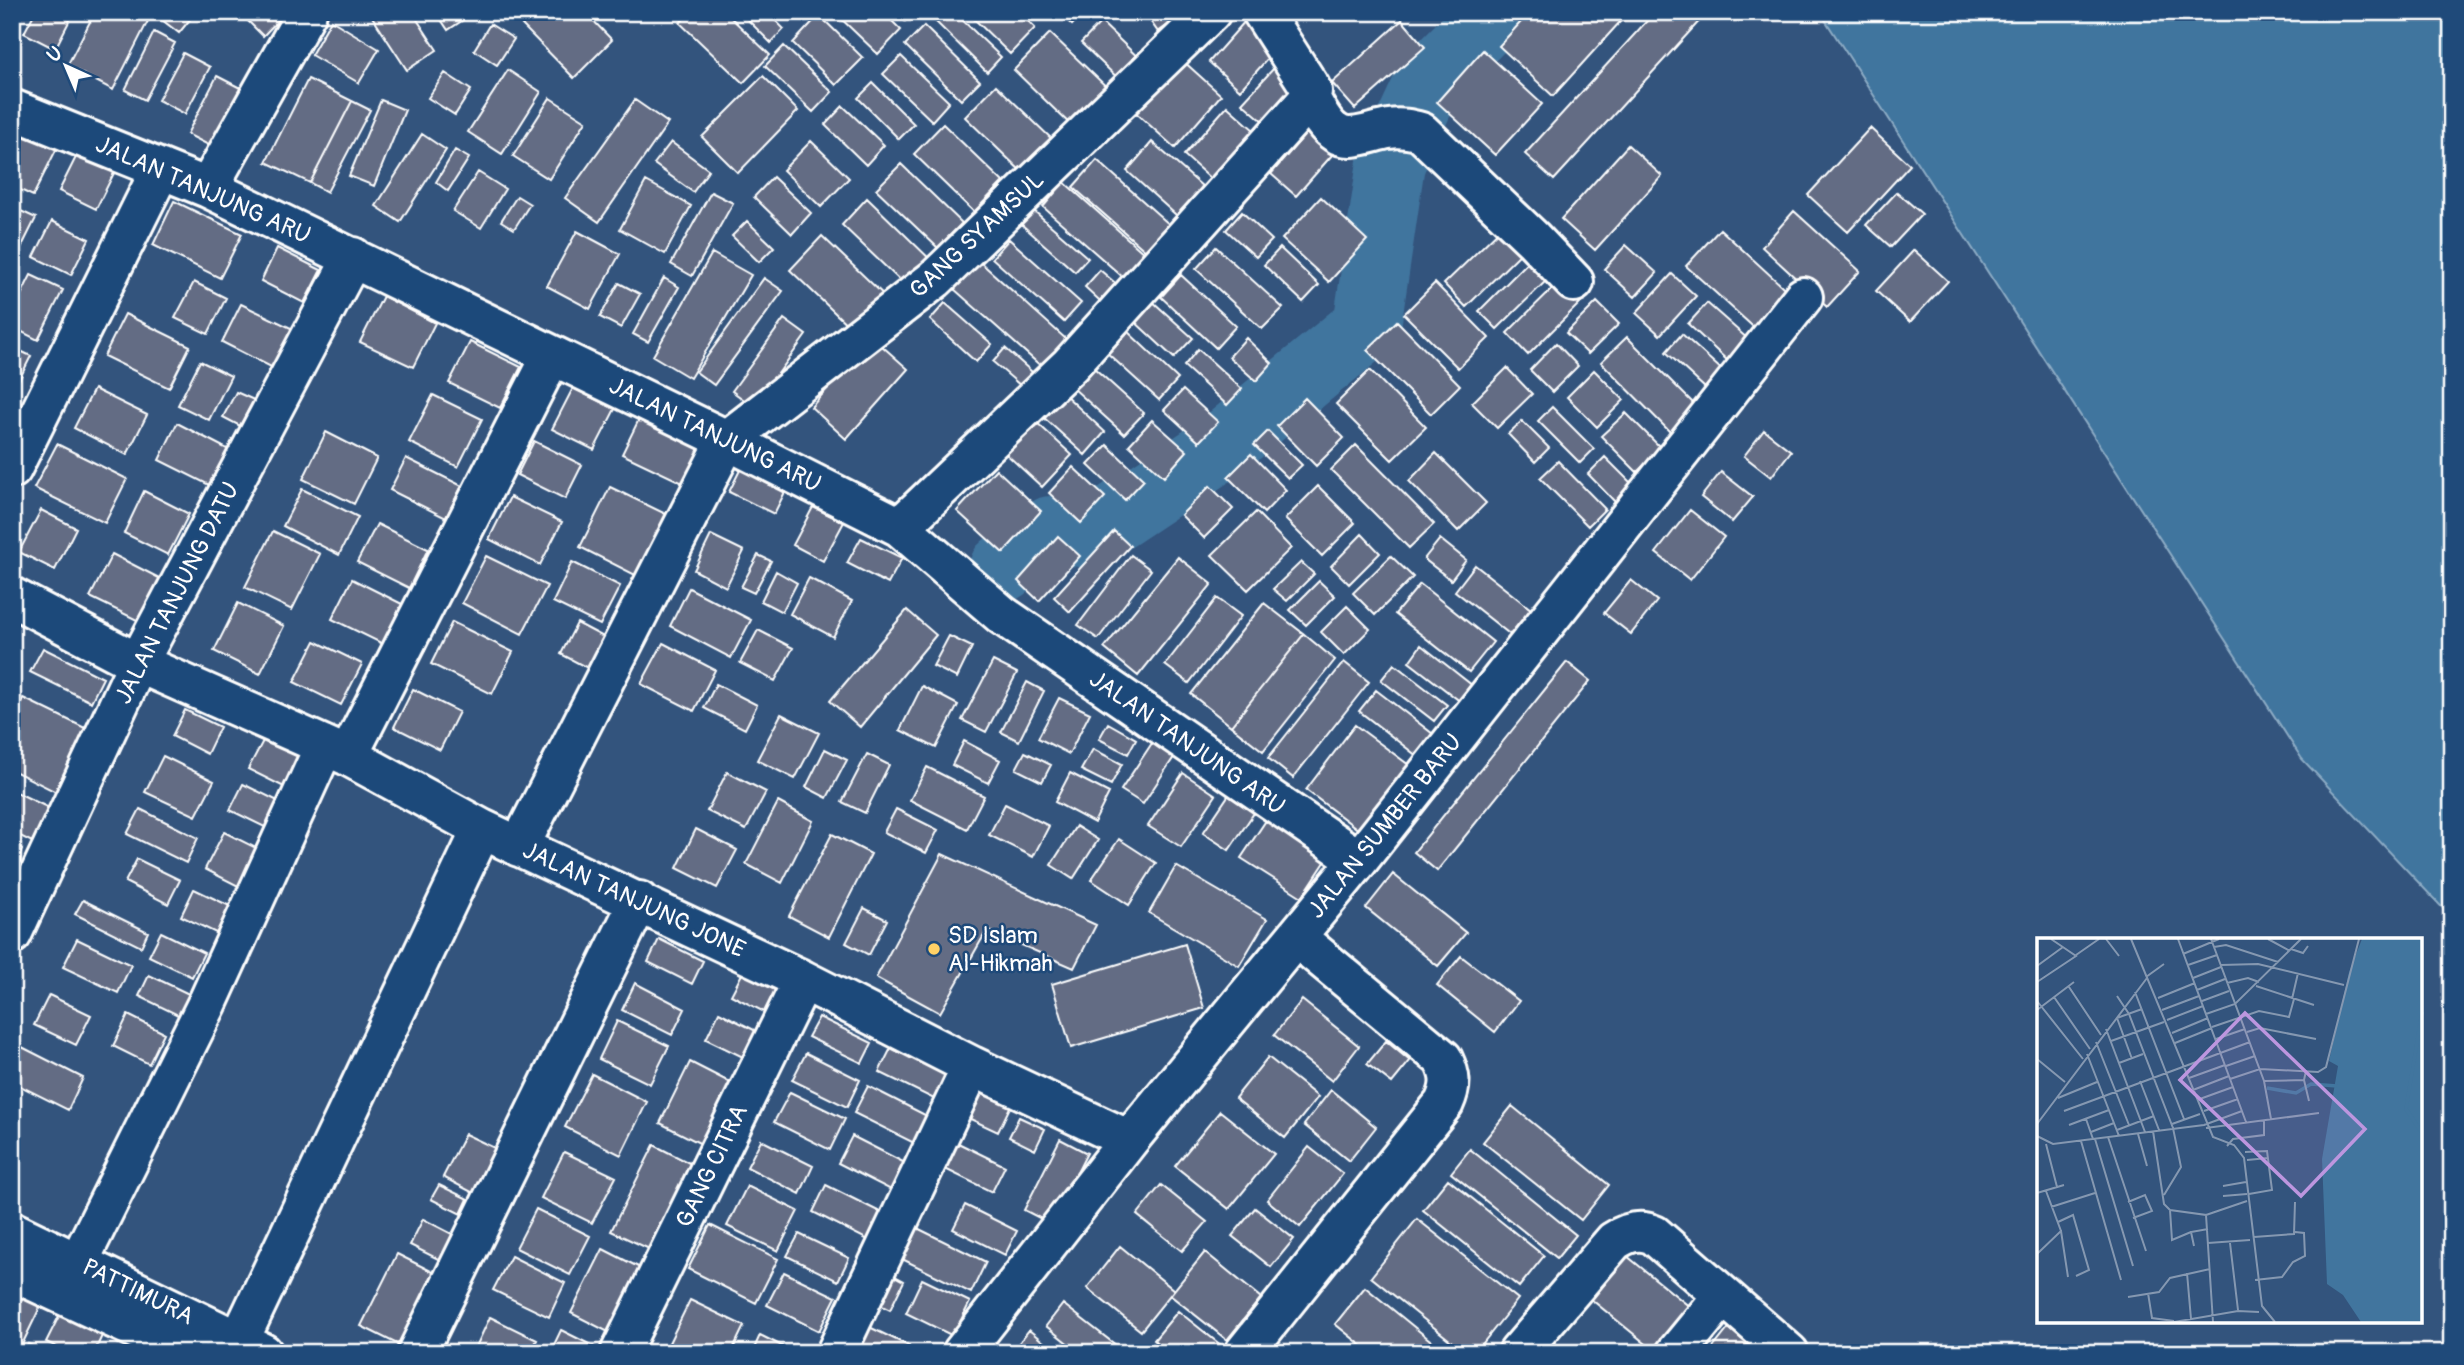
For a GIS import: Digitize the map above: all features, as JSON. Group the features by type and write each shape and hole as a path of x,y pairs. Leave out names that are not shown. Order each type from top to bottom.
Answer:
{"street":[{"path":"208,188 307,12"},
{"name":"GANG SYAMSUL","path":"727,440 935,279 1211,12"},
{"path":"900,527 1070,365 1310,98 1310,86 1262,12"},
{"path":"1310,98 1328,127 1338,136 1354,137 1398,128 1421,132 1574,282"},
{"name":"JALAN TANJUNG ARU","path":"12,109 208,188 900,527 1002,615 1359,860"},
{"path":"12,469 161,169"},
{"name":"JALAN TANJUNG DATU","path":"12,934 138,663 353,257"},
{"name":"JALAN SUMBER BARU","path":"962,1353 1129,1140 1359,860 1803,297"},
{"path":"78,1263 336,752 552,355"},
{"path":"519,846 727,440"},
{"name":"JALAN TANJUNG JONE","path":"12,597 138,663 336,752 482,829 639,901 972,1066 1129,1140"},
{"path":"251,1347 482,829"},
{"path":"417,1353 639,901"},
{"path":"1244,1353 1444,1103 1450,1089 1451,1075 1443,1059 1296,937"},
{"name":"GANG CITRA","path":"620,1353 803,980"},
{"path":"836,1353 972,1066"},
{"name":"PATTIMURA","path":"12,1231 251,1347"},
{"path":"1518,1353 1614,1241 1628,1233 1647,1232 1654,1235 1788,1353"},
{"name":"PATTIMURA","path":"12,1270 188,1353"},
{"path":"1676,1353 1722,1297"}],"water":[{"path":"1820,12 2452,12 2452,918 2302,759"}],"building":[{"path":"35,12 74,12 55,49 24,33"},
{"path":"95,12 136,12 149,19 113,90 67,66"},
{"path":"160,12 196,12 179,33 157,16"},
{"path":"239,12 286,12 263,36"},
{"path":"369,12 412,12 437,50 407,70"},
{"path":"436,12 475,12 448,30"},
{"path":"535,12 585,12 612,40 574,78 522,25"},
{"path":"690,12 725,12 770,55 743,83 680,23"},
{"path":"748,12 767,12 784,29 771,43 744,16"},
{"path":"782,12 797,12 790,20"},
{"path":"834,12 883,12 901,30 878,54"},
{"path":"895,12 913,12 905,21"},
{"path":"945,12 954,12 1001,57 987,72 936,22"},
{"path":"967,12 1019,12 1035,28 1010,54"},
{"path":"1058,12 1084,12 1072,25"},
{"path":"1144,12 1186,12 1158,32"},
{"path":"1530,12 1629,12 1553,96 1499,46"},
{"path":"1655,12 1700,12 1704,16 1554,180 1525,154"},
{"path":"819,15 863,58 836,85 793,43"},
{"path":"331,20 379,49 359,83 311,55"},
{"path":"1246,20 1277,48 1240,90 1209,62"},
{"path":"1402,20 1425,47 1355,109 1332,83"},
{"path":"1101,22 1145,64 1125,85 1081,43"},
{"path":"490,24 514,39 497,65 474,50"},
{"path":"924,26 980,81 961,100 905,45"},
{"path":"154,32 175,43 145,100 125,90"},
{"path":"1050,33 1114,94 1078,132 1014,70"},
{"path":"784,46 832,92 813,112 765,66"},
{"path":"1483,50 1542,104 1495,155 1437,102"},
{"path":"183,53 210,67 185,114 158,100"},
{"path":"901,56 949,102 932,121 883,74"},
{"path":"1181,59 1221,95 1175,148 1134,111"},
{"path":"1274,68 1302,93 1271,128 1242,103"},
{"path":"508,70 541,92 502,154 468,132"},
{"path":"445,73 471,90 455,115 428,98"},
{"path":"217,76 250,93 220,151 187,134"},
{"path":"763,76 798,111 738,173 702,137"},
{"path":"308,79 352,101 310,183 266,162"},
{"path":"873,83 914,124 899,139 858,98"},
{"path":"996,85 1057,144 1026,176 965,117"},
{"path":"550,98 586,121 549,179 513,156"},
{"path":"381,100 405,110 374,186 349,176"},
{"path":"635,100 668,123 599,222 565,198"},
{"path":"352,101 370,110 327,192 310,183"},
{"path":"843,106 884,145 866,165 825,125"},
{"path":"1227,106 1264,139 1221,188 1184,155"},
{"path":"943,124 1003,182 974,212 914,154"},
{"path":"1314,124 1340,146 1296,196 1271,174"},
{"path":"12,126 57,148 33,196 12,186"},
{"path":"1870,128 1910,165 1848,232 1808,195"},
{"path":"422,134 446,150 400,222 376,206"},
{"path":"811,141 849,178 821,207 783,170"},
{"path":"671,142 709,170 693,192 654,164"},
{"path":"1152,142 1211,194 1185,223 1127,171"},
{"path":"1628,145 1662,176 1595,250 1561,219"},
{"path":"455,150 469,158 448,191 436,182"},
{"path":"78,153 115,171 96,209 59,191"},
{"path":"1097,160 1180,234 1156,260 1073,187"},
{"path":"901,164 962,223 938,248 876,189"},
{"path":"478,172 505,189 481,228 453,211"},
{"path":"773,177 811,213 792,234 754,197"},
{"path":"646,181 691,206 665,254 620,229"},
{"path":"1064,182 1145,254 1124,278 1043,207"},
{"path":"711,192 733,203 692,276 671,264"},
{"path":"1897,192 1922,214 1891,247 1866,225"},
{"path":"517,196 530,204 514,229 501,221"},
{"path":"1321,197 1367,240 1329,282 1282,239"},
{"path":"867,198 937,266 912,292 842,225"},
{"path":"174,201 242,234 220,278 153,245"},
{"path":"12,207 36,218 17,256 12,253"},
{"path":"1033,210 1088,258 1075,272 1021,224"},
{"path":"1794,211 1860,271 1827,307 1762,247"},
{"path":"1242,212 1272,240 1256,257 1226,230"},
{"path":"52,221 89,239 71,275 34,257"},
{"path":"747,221 774,247 759,262 732,236"},
{"path":"1506,224 1528,246 1466,307 1444,284"},
{"path":"1720,229 1794,297 1760,333 1686,266"},
{"path":"577,231 620,254 590,309 547,286"},
{"path":"822,236 887,298 855,332 790,270"},
{"path":"1009,239 1081,303 1064,322 992,258"},
{"path":"1626,245 1657,273 1635,297 1604,269"},
{"path":"1216,247 1283,308 1262,329 1196,269"},
{"path":"277,248 321,270 304,303 261,281"},
{"path":"1280,248 1319,285 1303,302 1264,265"},
{"path":"1914,250 1948,281 1910,322 1876,291"},
{"path":"712,253 751,275 690,378 653,356"},
{"path":"1535,255 1553,274 1497,329 1479,311"},
{"path":"979,261 1076,348 1051,375 954,289"},
{"path":"1100,270 1127,293 1111,311 1085,287"},
{"path":"1672,274 1696,296 1660,335 1636,313"},
{"path":"31,275 63,290 38,340 12,327 12,313"},
{"path":"1181,275 1236,326 1216,348 1161,297"},
{"path":"1565,276 1586,297 1528,355 1507,333"},
{"path":"664,278 679,287 648,342 633,334"},
{"path":"764,278 783,291 714,385 696,372"},
{"path":"194,282 226,298 208,334 175,318"},
{"path":"619,283 640,294 621,328 600,317"},
{"path":"1435,283 1489,338 1458,368 1404,314"},
{"path":"383,296 435,323 413,367 360,342"},
{"path":"1151,300 1193,338 1174,358 1133,320"},
{"path":"1597,302 1619,324 1588,354 1566,333"},
{"path":"945,303 992,344 976,362 930,320"},
{"path":"1707,303 1749,340 1729,362 1688,324"},
{"path":"241,304 293,329 273,368 222,342"},
{"path":"125,314 190,346 169,388 104,356"},
{"path":"784,319 806,335 754,407 732,391"},
{"path":"1397,321 1460,385 1431,414 1367,350"},
{"path":"1126,330 1178,379 1159,400 1106,352"},
{"path":"1682,334 1723,371 1706,389 1666,352"},
{"path":"1627,337 1701,411 1675,437 1601,362"},
{"path":"873,338 908,369 846,439 811,407"},
{"path":"1246,338 1272,363 1256,381 1229,357"},
{"path":"470,342 521,367 500,408 449,383"},
{"path":"1556,343 1578,366 1552,392 1530,370"},
{"path":"12,347 31,356 12,394"},
{"path":"1005,348 1040,379 1028,392 993,362"},
{"path":"1198,349 1242,389 1227,405 1184,366"},
{"path":"200,361 231,376 209,420 178,405"},
{"path":"1093,367 1144,413 1124,434 1073,388"},
{"path":"1507,368 1532,394 1497,428 1472,403"},
{"path":"1370,370 1426,427 1392,460 1336,404"},
{"path":"1594,370 1624,400 1597,427 1567,397"},
{"path":"573,388 615,409 594,450 552,429"},
{"path":"94,389 147,415 127,455 74,428"},
{"path":"1183,390 1218,422 1199,442 1164,410"},
{"path":"236,392 254,400 240,426 223,417"},
{"path":"1063,393 1105,432 1085,455 1042,416"},
{"path":"433,395 482,419 458,467 409,442"},
{"path":"1305,398 1344,438 1316,466 1277,426"},
{"path":"1552,407 1594,449 1580,463 1538,421"},
{"path":"1626,413 1661,448 1637,472 1601,436"},
{"path":"641,415 708,448 689,486 622,454"},
{"path":"1034,420 1072,455 1042,487 1004,452"},
{"path":"1152,420 1187,451 1164,477 1129,445"},
{"path":"1522,421 1549,448 1535,462 1508,434"},
{"path":"177,423 233,452 215,488 159,460"},
{"path":"1764,430 1791,451 1771,477 1744,456"},
{"path":"1268,431 1302,465 1288,478 1254,445"},
{"path":"326,432 377,458 354,504 303,479"},
{"path":"534,441 582,465 565,499 517,475"},
{"path":"57,444 127,479 105,523 34,488"},
{"path":"1107,445 1144,480 1125,500 1088,465"},
{"path":"1356,445 1434,524 1409,548 1331,470"},
{"path":"1436,453 1486,503 1458,531 1409,481"},
{"path":"1251,454 1286,490 1264,513 1228,477"},
{"path":"1605,457 1634,486 1617,504 1588,474"},
{"path":"406,458 462,486 446,518 390,490"},
{"path":"1558,461 1605,509 1588,526 1540,478"},
{"path":"743,464 788,486 774,514 729,492"},
{"path":"1073,467 1105,497 1081,523 1049,493"},
{"path":"996,469 1041,511 1003,553 957,511"},
{"path":"1721,472 1753,497 1732,522 1701,497"},
{"path":"1210,486 1233,509 1204,538 1181,515"},
{"path":"1318,486 1355,523 1322,556 1285,519"},
{"path":"610,487 676,519 645,580 580,547"},
{"path":"302,489 358,517 339,555 283,526"},
{"path":"144,491 189,514 168,555 124,533"},
{"path":"510,497 562,522 540,565 489,539"},
{"path":"813,507 844,522 823,561 793,545"},
{"path":"41,510 76,528 55,570 19,552"},
{"path":"1690,510 1724,537 1690,580 1656,553"},
{"path":"1256,512 1291,548 1248,590 1212,555"},
{"path":"377,524 428,549 409,588 357,562"},
{"path":"273,531 320,554 292,610 245,587"},
{"path":"1114,531 1130,546 1070,612 1054,597"},
{"path":"1362,534 1380,553 1349,584 1331,566"},
{"path":"711,535 744,551 726,587 694,570"},
{"path":"1058,536 1080,556 1039,601 1018,581"},
{"path":"861,538 902,558 888,584 847,563"},
{"path":"1440,539 1466,560 1451,580 1424,559"},
{"path":"112,554 165,581 143,623 90,597"},
{"path":"758,555 771,561 754,593 741,587"},
{"path":"1131,555 1151,570 1098,639 1078,625"},
{"path":"486,556 547,586 522,634 462,603"},
{"path":"1391,556 1413,577 1375,615 1353,593"},
{"path":"1178,557 1212,584 1138,676 1104,648"},
{"path":"572,562 620,586 600,625 553,602"},
{"path":"1301,562 1314,574 1287,601 1273,589"},
{"path":"1475,565 1532,610 1512,636 1455,591"},
{"path":"776,571 797,583 782,612 761,601"},
{"path":"809,578 852,601 833,637 790,614"},
{"path":"352,579 406,606 387,646 332,619"},
{"path":"1631,580 1657,601 1631,634 1604,613"},
{"path":"1319,581 1335,596 1306,625 1290,610"},
{"path":"1420,584 1493,642 1469,672 1395,614"},
{"path":"689,588 751,620 731,658 670,626"},
{"path":"1217,598 1241,616 1189,683 1165,665"},
{"path":"238,603 284,626 260,674 214,651"},
{"path":"1264,603 1304,634 1231,726 1191,694"},
{"path":"1347,606 1370,629 1344,655 1321,632"},
{"path":"907,610 936,635 860,727 830,701"},
{"path":"452,622 513,652 492,694 431,664"},
{"path":"577,623 611,641 595,672 561,654"},
{"path":"758,630 793,648 775,681 740,663"},
{"path":"1304,634 1335,660 1263,751 1231,726"},
{"path":"949,636 972,647 957,678 933,666"},
{"path":"315,641 362,664 341,705 294,682"},
{"path":"663,643 715,670 694,711 641,684"},
{"path":"1421,645 1473,686 1461,702 1409,662"},
{"path":"43,648 103,678 91,702 30,672"},
{"path":"993,661 1017,673 986,732 962,720"},
{"path":"1344,662 1369,682 1293,778 1268,758"},
{"path":"1567,662 1590,681 1437,871 1414,852"},
{"path":"1394,664 1447,705 1434,721 1381,680"},
{"path":"1027,682 1044,691 1019,741 1001,732"},
{"path":"716,684 757,705 745,729 704,708"},
{"path":"922,686 958,705 936,748 900,730"},
{"path":"413,689 459,712 440,750 394,727"},
{"path":"1376,690 1433,734 1417,756 1359,711"},
{"path":"23,698 87,729 56,792 12,770 12,721"},
{"path":"1059,698 1090,713 1069,754 1038,738"},
{"path":"185,710 220,727 207,754 172,736"},
{"path":"781,714 819,733 795,779 757,760"},
{"path":"1108,723 1136,739 1128,754 1099,739"},
{"path":"1355,725 1413,768 1363,833 1306,790"},
{"path":"264,739 310,761 294,792 248,769"},
{"path":"1154,740 1176,754 1143,804 1121,790"},
{"path":"964,741 1000,760 988,783 952,765"},
{"path":"825,749 847,760 827,798 806,787"},
{"path":"1093,749 1122,764 1111,785 1081,770"},
{"path":"1025,752 1051,765 1042,782 1016,769"},
{"path":"867,754 889,765 865,813 842,802"},
{"path":"163,756 214,781 196,816 145,792"},
{"path":"927,767 984,796 967,829 910,800"},
{"path":"727,772 766,792 746,830 707,811"},
{"path":"1070,773 1109,793 1094,823 1055,802"},
{"path":"1183,773 1216,795 1181,847 1148,826"},
{"path":"243,784 288,806 275,832 230,810"},
{"path":"12,790 49,808 32,842 12,832"},
{"path":"1232,790 1258,807 1229,850 1203,833"},
{"path":"778,802 813,821 782,883 746,864"},
{"path":"1005,804 1049,826 1033,857 989,835"},
{"path":"140,809 198,838 186,863 127,834"},
{"path":"896,809 938,830 926,853 884,832"},
{"path":"1271,813 1331,853 1302,897 1241,858"},
{"path":"1076,826 1098,840 1073,879 1051,865"},
{"path":"696,829 737,850 717,888 677,868"},
{"path":"224,832 266,853 248,891 205,869"},
{"path":"832,834 871,854 829,937 789,916"},
{"path":"1119,839 1156,863 1129,905 1091,880"},
{"path":"12,844 22,849 12,870"},
{"name":"SD Islam Al-Hikmah","path":"942,854 1096,925 1074,968 987,930 940,1013 876,978"},
{"path":"137,859 180,880 168,904 125,882"},
{"path":"1176,866 1267,919 1239,966 1149,913"},
{"path":"1393,874 1466,933 1438,966 1366,908"},
{"path":"194,889 234,908 220,935 181,916"},
{"path":"83,900 148,932 141,947 75,914"},
{"path":"864,908 887,920 869,955 846,943"},
{"path":"161,932 204,953 192,977 149,956"},
{"path":"77,939 131,965 118,993 63,967"},
{"path":"659,939 703,961 692,984 648,962"},
{"path":"1185,944 1204,1008 1071,1048 1052,984"},
{"path":"1461,956 1519,1001 1495,1032 1437,985"},
{"path":"743,972 782,991 770,1015 731,995"},
{"path":"149,975 191,995 180,1016 139,996"},
{"path":"635,983 685,1009 672,1035 622,1010"},
{"path":"49,995 91,1015 76,1045 34,1025"},
{"path":"1302,1000 1359,1046 1332,1081 1274,1035"},
{"path":"719,1012 760,1033 747,1059 706,1039"},
{"path":"128,1015 164,1033 149,1064 113,1046"},
{"path":"819,1017 872,1043 862,1063 808,1037"},
{"path":"617,1021 669,1046 650,1084 599,1059"},
{"path":"1386,1041 1410,1061 1392,1083 1367,1064"},
{"path":"16,1044 83,1078 68,1110 12,1082 12,1051"},
{"path":"892,1046 951,1075 938,1101 879,1072"},
{"path":"806,1053 860,1080 847,1107 792,1080"},
{"path":"1268,1057 1318,1097 1285,1138 1235,1098"},
{"path":"690,1062 741,1088 711,1149 660,1123"},
{"path":"592,1074 647,1102 621,1155 565,1127"},
{"path":"868,1086 927,1116 914,1143 854,1113"},
{"path":"979,1087 1012,1103 998,1132 964,1116"},
{"path":"1331,1090 1376,1127 1349,1161 1304,1125"},
{"path":"790,1092 845,1119 830,1150 774,1122"},
{"path":"1512,1106 1609,1185 1581,1220 1483,1142"},
{"path":"1220,1111 1274,1154 1229,1209 1175,1166"},
{"path":"1019,1117 1045,1129 1035,1150 1009,1137"},
{"path":"465,1134 503,1152 481,1197 443,1177"},
{"path":"852,1136 905,1163 891,1190 838,1163"},
{"path":"1060,1139 1087,1153 1051,1224 1024,1210"},
{"path":"761,1140 813,1166 800,1194 747,1167"},
{"path":"956,1142 1005,1166 992,1192 943,1168"},
{"path":"654,1145 707,1172 664,1256 611,1231"},
{"path":"1309,1147 1343,1174 1300,1227 1267,1200"},
{"path":"1470,1149 1576,1235 1557,1258 1451,1173"},
{"path":"564,1152 616,1177 592,1223 541,1198"},
{"path":"1448,1179 1544,1256 1519,1287 1423,1210"},
{"path":"439,1185 468,1199 461,1214 431,1199"},
{"path":"826,1185 884,1214 870,1241 813,1212"},
{"path":"1161,1185 1207,1222 1182,1251 1137,1215"},
{"path":"747,1186 798,1211 778,1251 727,1226"},
{"path":"965,1205 1017,1231 1005,1255 953,1229"},
{"path":"1255,1208 1294,1239 1271,1267 1232,1236"},
{"path":"536,1209 590,1236 570,1275 516,1248"},
{"path":"423,1219 456,1236 444,1262 410,1245"},
{"path":"1417,1219 1518,1299 1475,1353 1466,1353 1371,1277"},
{"path":"905,1222 986,1262 971,1293 890,1253"},
{"path":"710,1225 778,1259 756,1303 688,1269"},
{"path":"799,1234 849,1258 838,1281 787,1256"},
{"path":"1120,1246 1174,1290 1141,1331 1087,1288"},
{"path":"603,1249 652,1274 620,1338 571,1313"},
{"path":"1205,1252 1261,1298 1227,1340 1170,1295"},
{"path":"397,1254 443,1277 407,1349 361,1326"},
{"path":"511,1256 565,1283 549,1317 493,1290"},
{"path":"1627,1256 1691,1308 1656,1352 1592,1300"},
{"path":"784,1272 836,1297 819,1331 767,1305"},
{"path":"889,1273 904,1281 890,1310 874,1302"},
{"path":"922,1279 970,1302 953,1336 906,1313"},
{"path":"12,1282 45,1297 18,1353 12,1353"},
{"path":"1365,1287 1446,1353 1371,1353 1335,1324"},
{"path":"690,1300 744,1326 731,1353 664,1353"},
{"path":"1063,1304 1117,1346 1111,1353 1080,1353 1046,1326"},
{"path":"64,1306 106,1327 94,1353 70,1353 46,1342"},
{"path":"1178,1311 1227,1350 1225,1353 1169,1353 1154,1340"},
{"path":"490,1317 537,1340 530,1353 473,1353"},
{"path":"861,1323 909,1346 906,1353 873,1353 852,1342"},
{"path":"1732,1324 1768,1353 1709,1353"},
{"path":"561,1330 607,1353 550,1353"},
{"path":"1029,1330 1057,1353 1011,1353"},
{"path":"760,1335 796,1353 752,1353"},
{"path":"28,1344 47,1353 24,1353"}],"waterway":[{"path":"1003,568 1051,530 1090,534 1222,446 1367,326 1391,163 1431,77 1496,12"}],"place":[{"name":"SD Islam Al-Hikmah","path":"934,949"}]}
